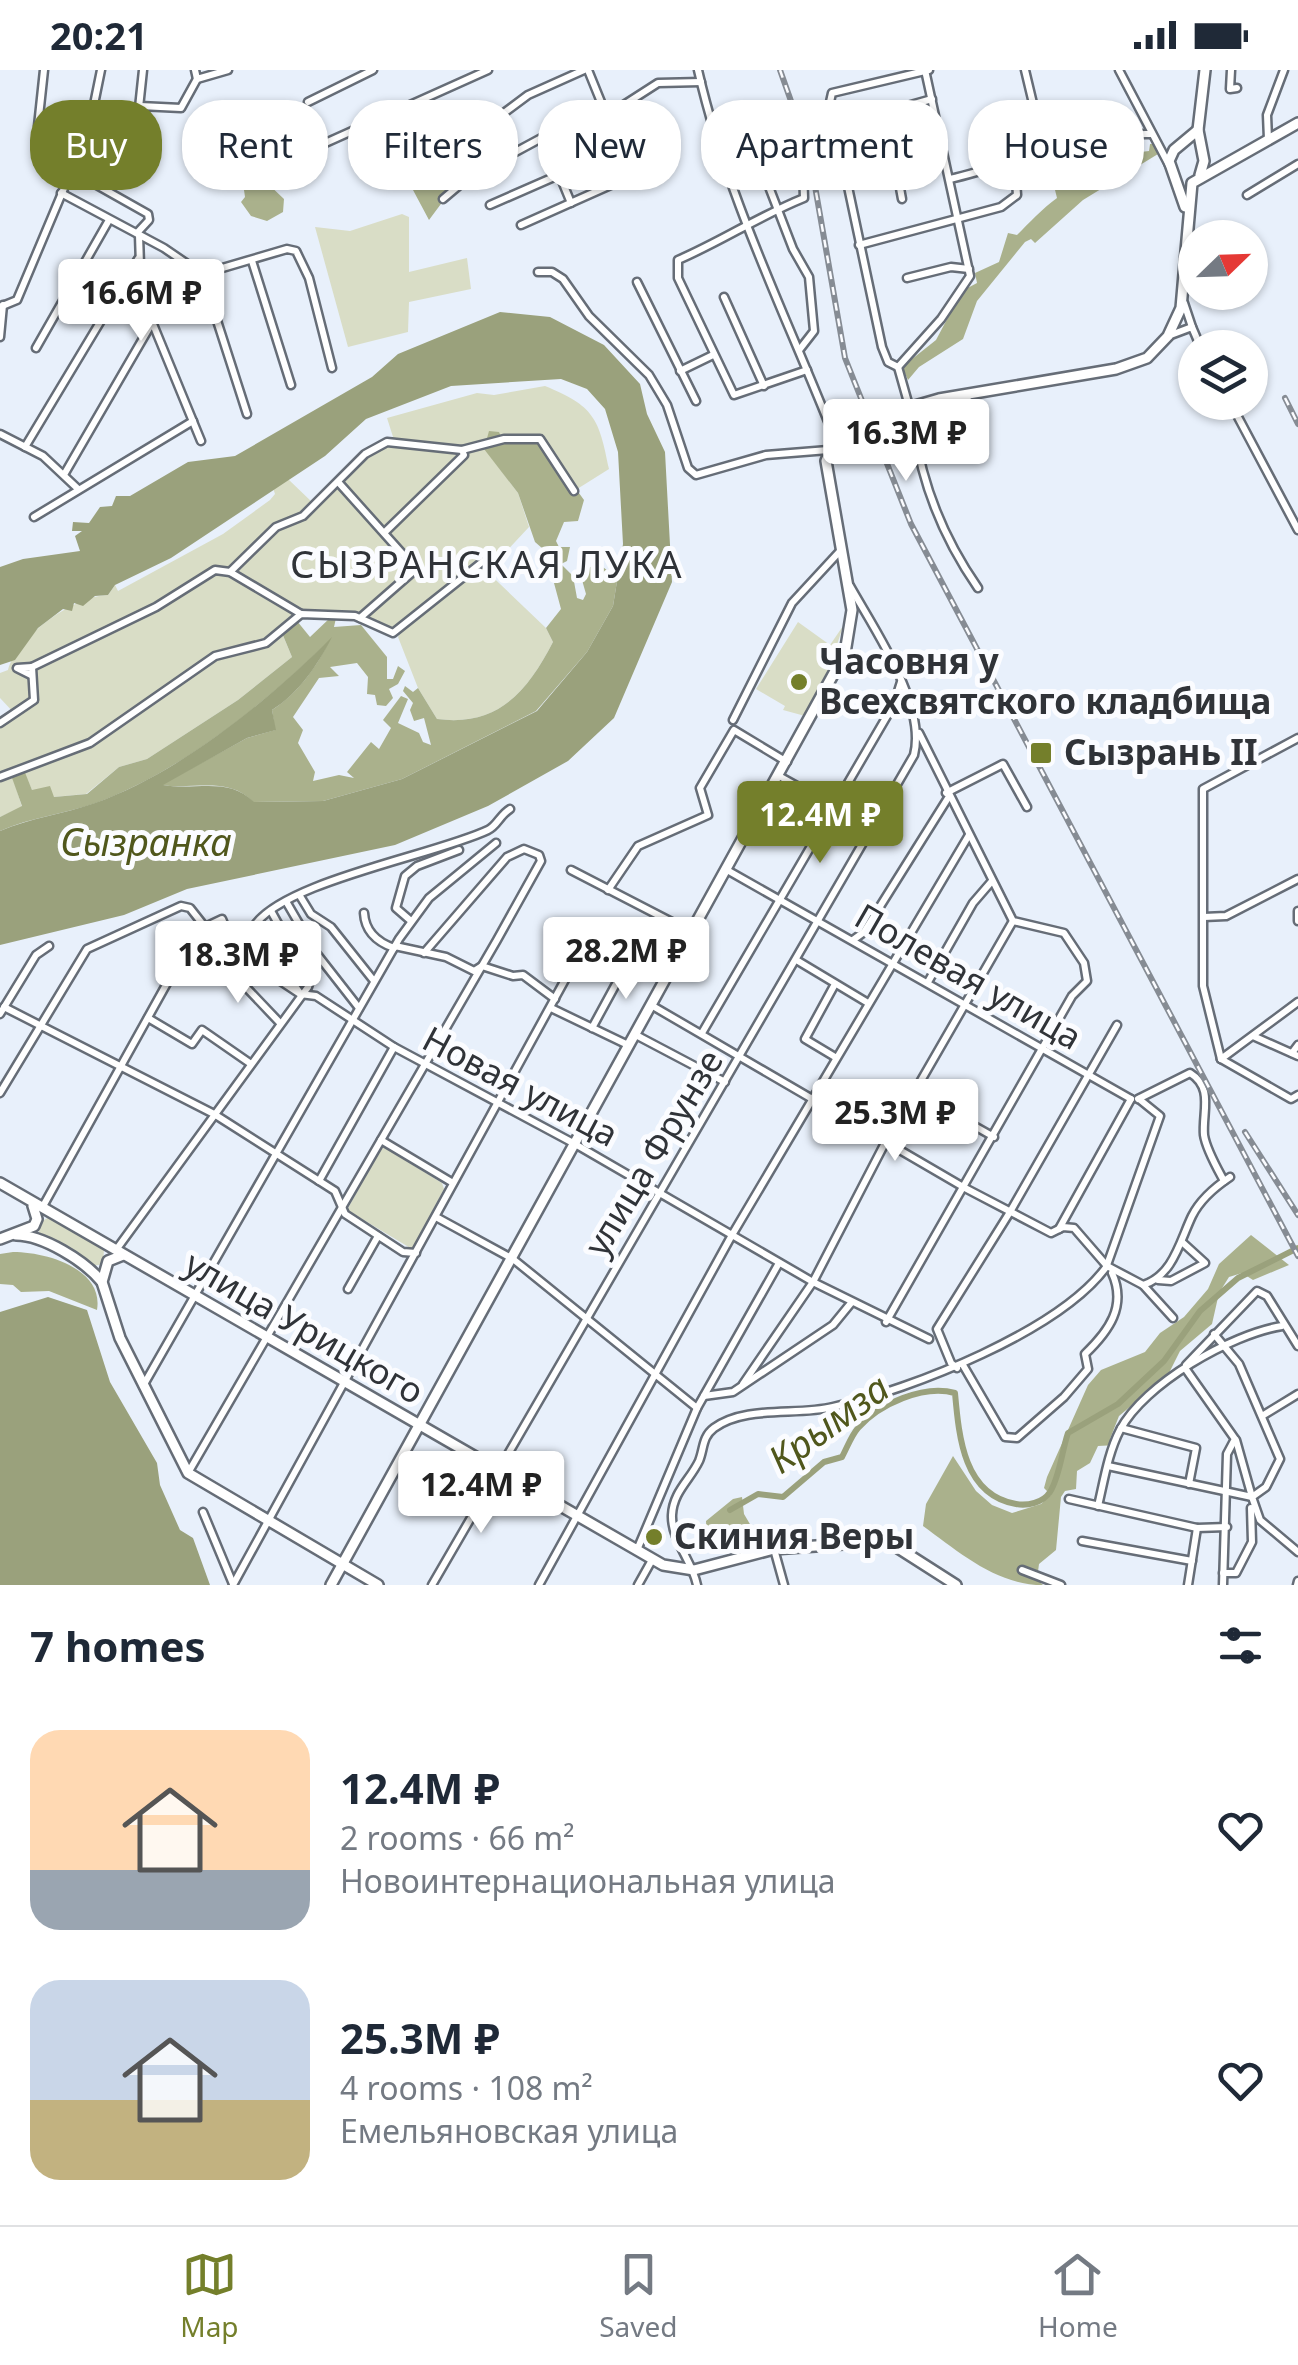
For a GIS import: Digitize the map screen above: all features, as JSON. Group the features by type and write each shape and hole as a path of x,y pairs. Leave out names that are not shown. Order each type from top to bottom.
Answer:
{"main road":[{"path":"1186,220 1190,186 1199,176 1202,153 1198,130 1205,70"},
{"path":"1170,168 1183,180 1199,176 1298,124"},
{"path":"1186,210 1170,168 1180,146 1198,130"},
{"path":"1180,146 1226,163"},
{"path":"880,416 909,406 1126,367 1147,358 1168,336 1178,308"},
{"path":"330,1585 422,1426 845,653 857,609 847,581 826,474 828,450 834,439 860,424"},
{"path":"0,1183 39,1215 103,1244 102,1282"},
{"path":"16,1236 39,1215"},
{"path":"39,1215 42,1242"},
{"path":"0,1239 16,1236 42,1242 90,1269 102,1282 142,1388 188,1473 378,1585"},
{"name":"улица Урицкого","path":"103,1244 652,1560 694,1570 774,1549 852,1542 890,1544 956,1585"},
{"path":"90,1269 119,1253"}],"street":[{"path":"41,100 44,70"},
{"path":"94,100 101,70"},
{"path":"140,100 143,70"},
{"path":"162,107 182,108 196,74 228,70"},
{"path":"312,100 373,70"},
{"path":"328,142 488,70"},
{"path":"518,102 586,70 601,100"},
{"path":"698,70 712,131 834,439"},
{"path":"898,367 941,320 969,272 926,70 832,93 830,102 882,347 888,362 898,367 909,406"},
{"path":"1026,70 1032,100"},
{"path":"1119,70 1170,168"},
{"path":"1231,70 1230,89 1238,88"},
{"path":"1268,139 1267,115 1284,70"},
{"path":"627,100 658,83 701,82"},
{"path":"902,198 886,112 932,99"},
{"path":"1144,134 1152,134"},
{"path":"443,199 469,177 538,140"},
{"path":"1157,143 1180,146"},
{"path":"1247,195 1298,164"},
{"path":"950,178 968,173"},
{"path":"490,204 538,183"},
{"path":"0,337 2,306 17,300 62,190"},
{"path":"105,190 148,214 149,220 138,234 141,295 201,441"},
{"path":"565,190 571,203"},
{"path":"521,225 600,190"},
{"path":"771,190 808,277 814,331 800,349"},
{"path":"804,190 804,198 746,221 737,234 678,260 678,278 734,395 807,370"},
{"path":"859,245 1011,203 1014,190"},
{"path":"61,193 202,274 247,414"},
{"path":"36,348 109,220"},
{"path":"202,274 288,249 296,251 309,278 332,368"},
{"path":"25,447 138,260"},
{"path":"252,261 291,385"},
{"path":"907,278 950,267 969,272"},
{"path":"538,272 552,272 563,279 589,316 649,375 667,405 688,468 696,474 766,456 828,450"},
{"path":"637,282 696,401"},
{"path":"724,296 764,386"},
{"path":"1186,310 1193,330"},
{"path":"65,473 152,323"},
{"path":"1168,336 1192,327"},
{"path":"680,371 713,355"},
{"path":"968,395 966,412 914,427 926,486 946,535 978,588"},
{"path":"1240,420 1298,530"},
{"path":"34,517 193,421"},
{"path":"0,434 65,473 77,488"},
{"path":"230,572 276,527 303,516 365,454 387,442 462,450 504,439 540,439 574,491"},
{"path":"385,532 464,456 462,450"},
{"path":"338,483 416,570 360,618"},
{"path":"733,720 792,603 841,550"},
{"path":"0,724 34,700 31,671 156,608 214,570 230,572 301,614 360,618 393,634 486,559"},
{"path":"857,609 901,682 948,796 1013,921 1064,933 1084,963 1086,981 1072,996 886,1322"},
{"path":"0,778 90,743 215,656 266,643 301,614"},
{"path":"702,1033 894,704 901,682"},
{"name":"улица Фрунзе","path":"432,1585 586,1316 798,961 914,755 915,722"},
{"path":"608,890 638,846 708,815 700,788 734,730 787,762"},
{"path":"1221,1059 1202,986 1203,789 1298,738"},
{"path":"853,940 864,932 948,796 1002,764 1027,808"},
{"path":"779,776 824,801 837,800"},
{"path":"228,934 253,928 260,916 325,881 487,830 510,810"},
{"path":"539,1585 732,1235 969,835"},
{"path":"142,1388 191,1296 394,947 411,921 452,876 496,843"},
{"path":"188,1473 482,966 540,860 534,851 524,849 507,856 424,952"},
{"path":"411,921 396,908 404,876 417,866 458,850"},
{"path":"571,870 692,933"},
{"name":"Полевая улица","path":"726,870 1135,1099"},
{"path":"1203,917 1226,916 1298,879"},
{"path":"928,982 973,904 992,882"},
{"path":"300,896 310,914 341,938 374,981"},
{"path":"286,902 316,952 360,1008"},
{"path":"0,1093 38,1024 94,944 181,906 188,906 205,927"},
{"path":"270,911 316,996"},
{"path":"364,913 365,924 376,938 394,947 424,952 474,971 482,966 513,976 523,974 555,999"},
{"path":"39,1215 148,1018 205,927 218,919 246,958 300,994"},
{"path":"743,1384 813,1282 914,1092 1013,921"},
{"path":"253,928 300,994"},
{"path":"233,1585 589,936"},
{"path":"50,946 32,960 2,1010 38,1024 214,1114 335,1191 344,1194 353,1189"},
{"path":"592,1028 629,960"},
{"path":"798,961 868,1004"},
{"path":"222,963 280,1023"},
{"path":"119,1253 310,981"},
{"path":"836,984 804,1039 836,1058"},
{"name":"Новая улица","path":"300,994 316,996 394,1047 575,1144 851,1303 929,1340"},
{"path":"1221,1059 1298,1002"},
{"path":"651,1005 1010,1212 1052,1233 1074,1228 1084,1234 1109,1269 1119,1301 1107,1332 1085,1354 1088,1369 1064,1397 1017,1438 1005,1438 937,1329 1010,1212 1117,1025"},
{"path":"551,1008 628,1046"},
{"path":"148,1018 192,1044 202,1030 251,1064"},
{"path":"634,1034 725,1082"},
{"path":"1252,1036 1295,1055 1298,1045"},
{"path":"319,1181 394,1047"},
{"path":"1221,1059 1242,1067 1292,1099 1298,1095"},
{"path":"1057,1231 1135,1099 1190,1073 1198,1078 1207,1099 1204,1137 1227,1179 1198,1206 1182,1242 1157,1280"},
{"path":"914,1092 994,1137"},
{"path":"697,1585 694,1570 674,1532 672,1509 712,1429 742,1416 834,1407 960,1366 1090,1290 1109,1269 1160,1116 1135,1099"},
{"path":"381,1140 454,1183"},
{"path":"335,1191 341,1210 406,1253 418,1252"},
{"path":"436,1217 513,1259 697,1408"},
{"path":"348,1290 378,1236"},
{"path":"1144,1285 1157,1280 1171,1281 1205,1263 1182,1242"},
{"path":"637,1551 697,1408 779,1262"},
{"path":"1109,1269 1144,1285 1174,1318"},
{"path":"1184,1369 1257,1291 1266,1296 1298,1346"},
{"path":"703,1396 733,1392 833,1324 851,1303"},
{"path":"1098,1506 1122,1428 1166,1380 1228,1346 1282,1326"},
{"path":"1108,1466 1226,1495 1252,1497 1266,1486 1280,1459 1228,1346 1214,1334"},
{"path":"1184,1369 1235,1439 1260,1520 1298,1552"},
{"path":"1262,1416 1298,1394"},
{"path":"1122,1428 1196,1448 1189,1484"},
{"path":"1223,1585 1227,1454 1235,1439"},
{"path":"1223,1573 1236,1573 1252,1542 1252,1497"},
{"path":"1069,1499 1197,1528 1226,1527"},
{"path":"202,1512 233,1585"},
{"path":"1188,1585 1197,1528"},
{"path":"1082,1541 1192,1561"},
{"path":"774,1549 784,1585"},
{"path":"638,1585 652,1560"},
{"path":"1022,1570 1061,1585"}],"shaded area":[{"path":"1150,144 1155,144 1158,154 1144,163 1144,152 1149,151"},
{"path":"244,190 275,190 284,199 283,212 267,221 251,216 241,202"},
{"path":"413,190 451,190 429,220"},
{"path":"1055,190 1099,190 1035,243 1031,239 1025,242 977,301 963,339 919,367 908,380 902,367 936,340 962,291 977,283 975,273 999,262 1008,233 1017,235 1057,198"},
{"path":"402,214 409,217 409,272 467,258 471,289 409,302 408,332 348,347 315,227 350,231"},
{"path":"545,386 574,400 592,416 602,437 609,469 574,491 485,449 518,493 529,527 499,559 491,554 479,564 546,628 553,642 532,676 508,702 477,717 437,719 418,688 398,637 401,631 393,633 358,617 301,614 281,631 292,657 238,700 147,759 119,767 86,794 54,797 32,790 23,770 12,775 22,807 0,817 0,723 15,714 0,698 0,673 8,670 35,631 79,602 108,595 115,585 118,591 223,534 270,500 275,494 273,488 288,479 314,504 365,454 394,440 387,418 477,393 494,395"},
{"path":"489,431 499,432 502,439 540,439 584,500 578,521 564,522 556,541 559,547 570,547 567,561 561,564 573,576 577,598 583,600 586,594 582,580 587,576 585,569 599,564 608,571 620,563 613,606 587,652 536,711 402,779 323,801 253,802 233,789 161,785 247,738 275,730 272,710 305,680 329,641 249,712 160,773 96,803 0,831 0,817 22,806 11,775 24,770 32,790 50,786 54,797 87,794 119,767 147,759 238,700 292,657 282,633 297,621 310,637 331,617 336,618 334,627 361,625 387,657 387,679 393,679 398,666 405,671 398,684 389,689 393,698 386,706 377,705 375,695 367,694 368,677 357,663 330,667 339,676 319,678 293,717 303,730 298,743 315,772 313,781 339,775 354,778 347,772 371,742 379,749 391,728 383,720 401,696 408,699 398,723 419,733 423,742 431,745 424,718 414,721 410,710 413,703 403,691 405,686 413,692 418,688 437,719 477,717 508,702 532,676 553,642 546,628 561,609 554,583 560,579 550,555 535,542 518,493 484,449"},
{"path":"798,622 830,645 843,626 836,648 842,653 805,716 783,710 785,706 756,689"},
{"path":"382,1146 442,1183 444,1189 412,1249 347,1210"},
{"path":"49,1217 104,1249 103,1264 93,1266 40,1236 37,1224"},
{"path":"1251,1235 1289,1265 1253,1280 1242,1273 1229,1277 1219,1293 1212,1324 1180,1351 1168,1375 1119,1416 1110,1439 1117,1445 1098,1446 1090,1463 1077,1471 1076,1489 1065,1491 1061,1497 1056,1550 1039,1564 1037,1579 1043,1585 1026,1584 994,1573 923,1526 926,1504 953,1456 976,1491 992,1505 1012,1513 1041,1504 1051,1495 1044,1488 1047,1477 1088,1385 1101,1370 1145,1352 1160,1333 1184,1317 1208,1289 1219,1264"},
{"path":"0,1254 41,1255 82,1274 97,1296 97,1310 49,1291 21,1292 13,1285 0,1284"},
{"path":"742,1497 744,1514 757,1536 763,1538 762,1543 744,1538 734,1550 707,1544 706,1521 733,1499"}],"water":[{"name":"Сызранка","path":"500,312 550,317 604,345 640,384 647,414 665,452 672,582 614,718 568,761 488,806 395,845 187,889 124,915 0,945 0,831 95,803 159,773 252,709 332,637 306,678 272,710 276,730 247,738 163,785 233,789 254,802 323,801 402,779 537,711 587,652 613,606 623,544 618,452 605,409 587,389 561,379 451,386 366,419 325,456 171,558 115,585 108,595 95,596 83,606 74,603 72,611 63,609 38,628 15,660 0,665 0,567 23,559 80,551 75,536 82,531 72,531 73,522 89,523 100,507 112,506 116,496 130,496 188,462 235,456 372,377 398,354"},
{"path":"48,1297 87,1310 110,1382 157,1463 160,1485 180,1530 193,1538 210,1585 0,1585 0,1312"}],"waterway":[{"name":"Крымза","path":"730,1510 758,1494 783,1497 824,1462 842,1457 856,1431 878,1411 903,1398 930,1391 955,1393 962,1446 975,1477 985,1489 1016,1504 1039,1501 1053,1486 1068,1433 1118,1404 1164,1361 1200,1311 1238,1278 1298,1248"}],"tunnel":[{"path":"860,424 880,416"}],"railway":[{"path":"780,70 809,152 845,358 911,524 1298,1256"},
{"path":"1285,398 1298,424"},
{"path":"1245,1132 1298,1215"}],"place":[{"name":"Часовня у Всехсвятского кладбища","path":"799,682"},
{"name":"Сызрань II","path":"1041,753"},
{"name":"Скиния Веры","path":"654,1537"}],"district":[{"name":"СЫЗРАНСКАЯ ЛУКА","path":"487,565"}]}
